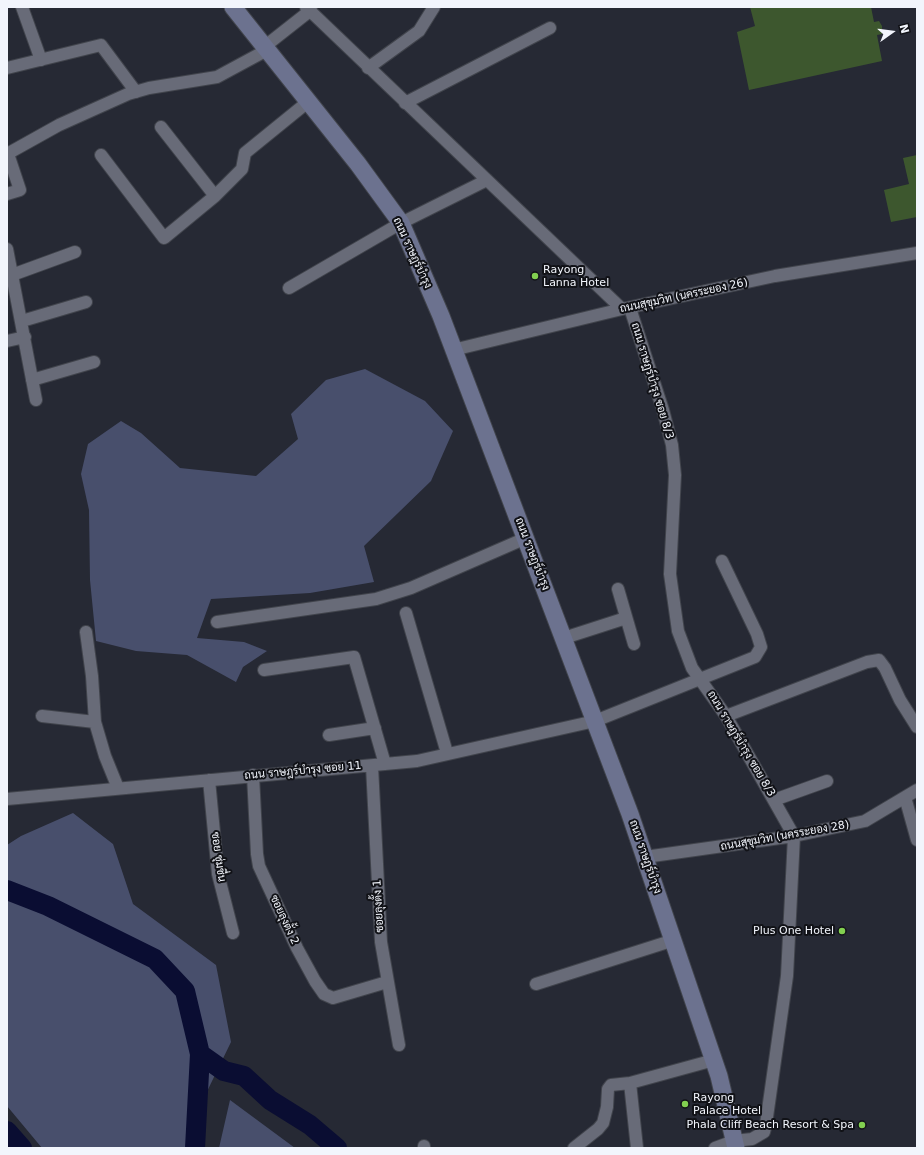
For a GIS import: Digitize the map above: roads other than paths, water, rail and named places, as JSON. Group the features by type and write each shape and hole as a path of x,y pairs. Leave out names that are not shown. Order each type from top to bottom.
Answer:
{"street":[{"path":"22,7 41,60"},
{"name":"ถนน ราษฎร์บำรุง","path":"233,7 309,101 401,223 453,350 526,538 645,857 714,1060 735,1145"},
{"path":"368,68 419,31 434,7"},
{"path":"7,194 20,190 8,154 59,125 136,92 149,88 217,77 266,48 308,9 405,103 626,309"},
{"path":"405,103 550,28"},
{"path":"7,68 101,45 136,92"},
{"path":"101,155 164,238 215,196 242,169 245,152 309,101"},
{"path":"161,127 215,196"},
{"path":"289,288 401,223 487,180"},
{"path":"7,249 12,275 11,288 22,321 36,400"},
{"path":"12,275 75,252"},
{"name":"ถนนสุขุมวิท (นครระยอง 26)","path":"453,350 626,309 776,276 917,253"},
{"path":"22,321 86,302"},
{"name":"ถนน ราษฎร์บำรุง ซอย 8/3","path":"626,309 663,410 672,445 675,475 670,574 678,631 692,668 726,716 794,836"},
{"path":"7,341 25,337"},
{"path":"32,380 94,362"},
{"path":"217,622 376,599 411,588 526,538"},
{"name":"ถนน ราษฎร์บำรุง ซอย 11","path":"7,799 417,761 447,753 595,721 700,678 755,658 761,647 757,634 722,561"},
{"path":"618,589 634,644"},
{"path":"406,613 447,753"},
{"path":"564,638 626,618"},
{"path":"86,632 92,676 95,722 105,756 118,788"},
{"path":"264,670 354,657 385,764"},
{"path":"726,716 867,662 878,660 885,668 900,700 917,727"},
{"path":"42,716 95,722"},
{"path":"328,735 375,728"},
{"name":"ซอยลุงตั้ง 1","path":"372,766 381,942 399,1045"},
{"name":"ซอยลุงตั้ง 2","path":"253,775 256,854 259,866 297,948 315,982 324,994 333,998 387,982"},
{"name":"ซอย ชุ่มชื่น","path":"208,780 218,874 232,933"},
{"path":"774,800 828,781"},
{"name":"ถนนสุขุมวิท (นครระยอง 28)","path":"645,857 794,836 865,821 917,790"},
{"path":"905,797 917,840"},
{"path":"714,1148 735,1145 752,1139 764,1132 787,976 792,902 794,836"},
{"path":"536,984 674,940"},
{"path":"574,1148 598,1129 603,1123 608,1089 611,1086 630,1083 714,1060"},
{"path":"630,1083 637,1148"}],"waterway":[{"path":"7,890 48,906 155,959 185,991 200,1054 195,1148"},
{"path":"200,1054 224,1071 244,1076 270,1100 310,1125 337,1148"},
{"path":"7,1131 22,1148"}],"place":[{"name":"Rayong Lanna Hotel","path":"535,276"},
{"name":"Plus One Hotel","path":"842,931"},
{"name":"Rayong Palace Hotel","path":"685,1104"},
{"name":"Phala Cliff Beach Resort & Spa","path":"862,1125"}]}
